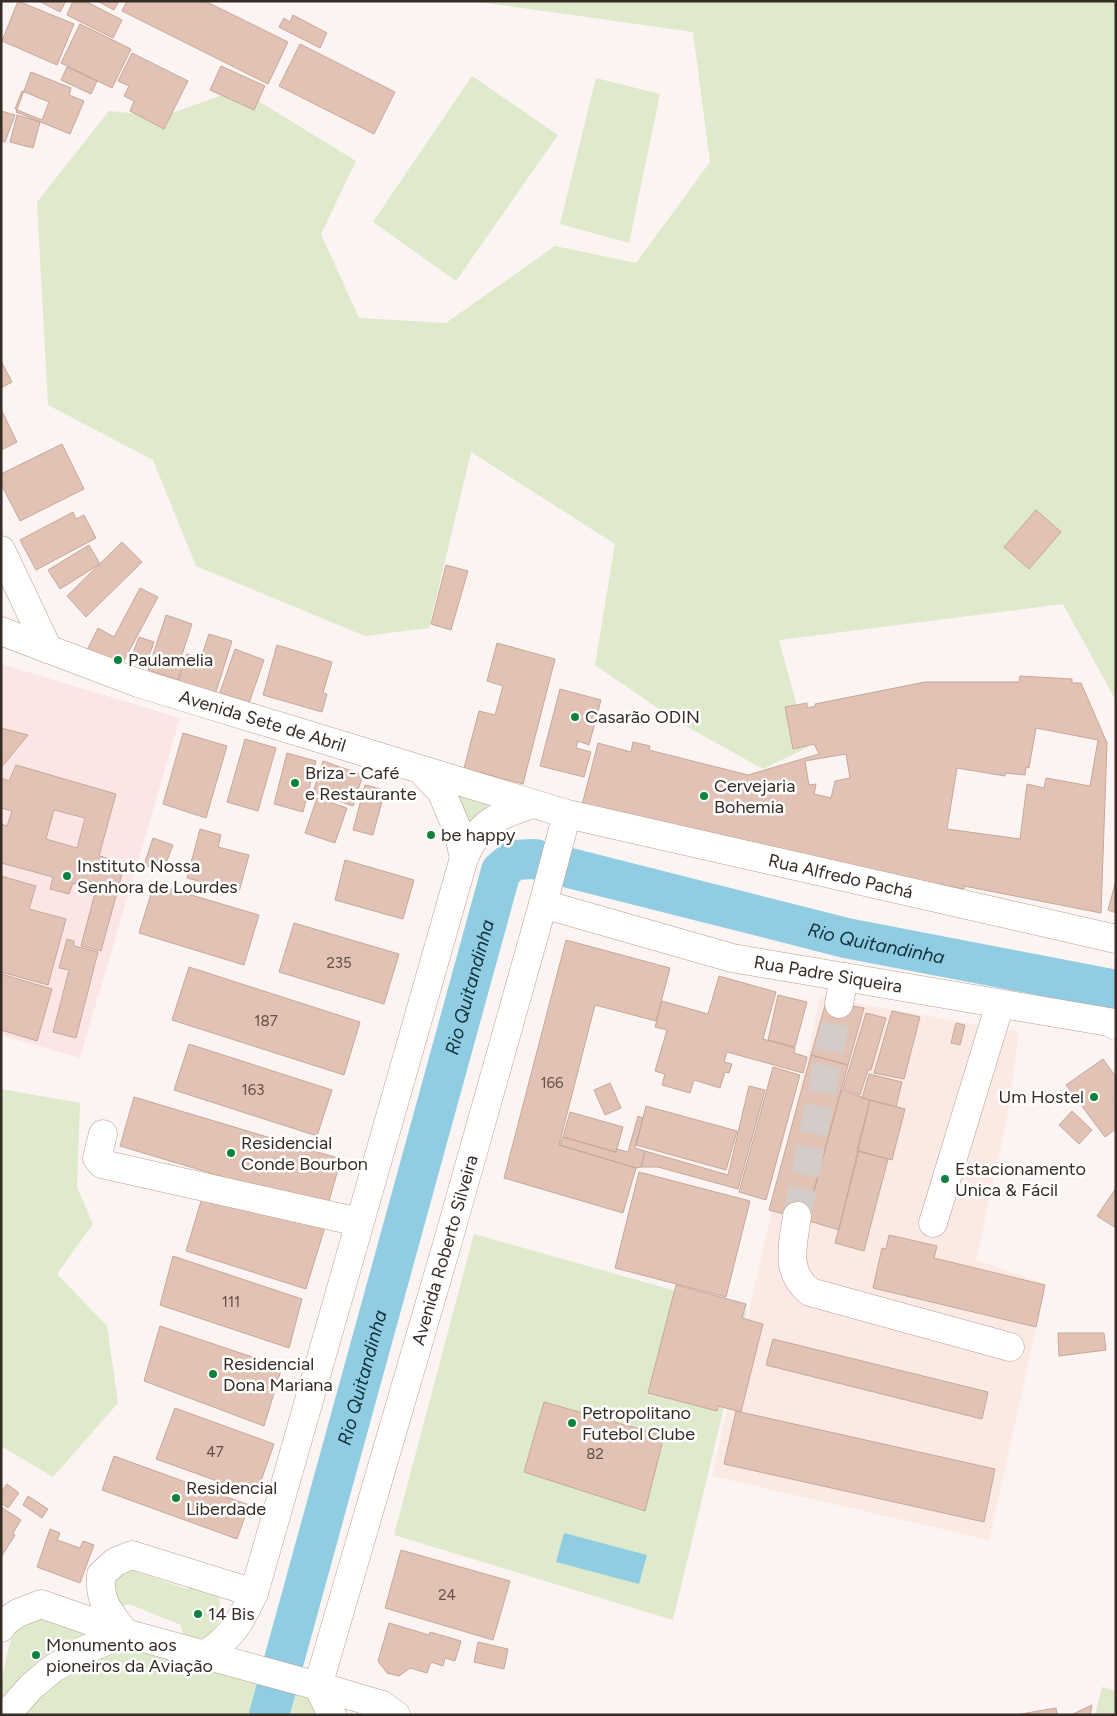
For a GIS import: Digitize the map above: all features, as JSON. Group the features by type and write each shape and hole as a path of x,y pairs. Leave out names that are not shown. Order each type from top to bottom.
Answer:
{"main road":[{"path":"1,550 48,649"},
{"name":"Avenida Sete de Abril","path":"1,632 138,683 532,804 563,825"},
{"path":"421,770 441,791 458,831 464,858"},
{"path":"206,1654 224,1642 238,1627 254,1593 464,858 472,837 486,824 508,812 532,804"},
{"name":"Avenida Roberto Silveira","path":"318,1686 411,1371 544,901 563,825"},
{"name":"Rua Alfredo Pachá","path":"563,825 1116,939"},
{"name":"Rua Padre Siqueira","path":"544,901 732,958 1110,1022 1116,1026"},
{"path":"839,1004 844,977"},
{"path":"933,1223 1000,1004"},
{"path":"102,1134 97,1158 102,1164 360,1222"},
{"path":"797,1216 792,1269 799,1283 810,1292 1010,1347"},
{"path":"125,1633 108,1611 100,1594 100,1584 102,1575 115,1562 132,1555 254,1593"},
{"path":"1,1628 2,1624 18,1613 41,1604 125,1633 382,1704 396,1715"},
{"path":"6,1715 31,1687 51,1670 80,1652 125,1633"},
{"path":"318,1686 332,1715"}],"shaded area":[{"name":"Instituto Nossa Senhora de Lourdes","path":"1,664 180,718 80,1058 1,1035"},
{"path":"820,997 1019,1032 1006,1124 976,1260 1046,1284 989,1540 712,1476"}],"green space":[{"path":"473,1 1116,1 1116,701 1063,604 779,640 808,747 763,769 675,720 595,665 615,544 471,452 429,628 365,636 196,566 153,460 48,405 37,202 109,111 164,116 239,89 356,161 321,234 359,318 446,323 555,246 636,263 710,162 693,32"},
{"path":"472,76 558,135 456,281 373,222"},
{"path":"596,78 660,94 629,243 560,224"},
{"path":"450,787 494,801 466,824"},
{"path":"1,1089 80,1103 77,1187 93,1224 57,1274 107,1326 118,1403 53,1477 1,1446"},
{"name":"Petropolitano Futebol Clube","path":"474,1234 747,1311 673,1620 394,1535"},
{"path":"134,1571 187,1589 198,1581 217,1590 220,1600 219,1619 211,1634 204,1638 195,1639 184,1637 181,1625 129,1604 120,1607 113,1588 120,1576"},
{"path":"39,1616 95,1632 7,1697 1,1695 5,1663 12,1638 25,1624"},
{"path":"127,1637 316,1689 330,1715 9,1715 12,1711"},
{"path":"1102,1687 1116,1691 1116,1715 1095,1715"}],"water":[{"path":"564,1533 647,1555 639,1584 556,1562"}],"building":[{"path":"18,1 74,24 57,65 2,41"},
{"path":"39,1 66,1 60,12"},
{"path":"73,1 85,1 122,20 113,38 67,15"},
{"path":"97,1 119,1 114,10"},
{"path":"127,1 205,1 288,42 268,84 122,11"},
{"path":"293,15 327,33 320,48 279,27 284,18 290,22"},
{"path":"80,24 131,49 112,88 61,63"},
{"path":"300,44 395,92 374,134 279,86"},
{"path":"132,53 188,81 164,129 130,111 134,101 124,96 129,86 118,81"},
{"path":"221,66 265,86 254,110 210,90"},
{"path":"67,67 97,81 91,94 61,80"},
{"path":"31,72 71,88 69,95 84,101 70,134 16,112"},
{"path":"22,91 49,102 42,120 15,109"},
{"path":"1,111 15,115 5,142 1,141"},
{"path":"17,115 40,122 33,148 10,142"},
{"path":"1,361 12,382 1,388"},
{"path":"1,409 17,442 1,450"},
{"path":"62,444 84,489 20,521 1,484 1,474"},
{"path":"1036,510 1061,532 1029,569 1004,547"},
{"path":"73,512 76,519 84,515 96,538 36,570 20,540"},
{"path":"122,542 142,562 86,617 67,596"},
{"path":"89,545 100,564 60,589 48,570"},
{"path":"446,565 468,571 451,630 431,624"},
{"path":"140,588 158,597 120,668 87,650 98,628 114,637"},
{"path":"166,615 192,624 179,664 182,665 178,680 148,670"},
{"path":"209,634 232,641 215,695 178,683 187,654 201,658"},
{"path":"139,637 154,642 146,664 131,658"},
{"path":"497,643 555,659 523,784 464,768 479,711 495,715 503,686 487,681"},
{"path":"277,645 332,662 323,693 327,694 322,712 263,695"},
{"path":"235,649 264,660 248,706 219,695"},
{"name":"Cervejaria Bohemia","path":"1020,676 1072,679 1072,683 1081,683 1107,743 1101,913 964,886 964,889 815,861 582,805 598,743 631,752 633,742 650,746 649,750 748,775 819,754 814,744 793,749 785,707 807,703 807,708 816,706 815,704 925,682 1019,682","holes":["1036,728 1098,740 1090,786 1046,778 1044,788 1027,784 1020,839 947,829 957,768 1005,776 1005,773 1025,775 1026,767 1029,768","846,754 850,778 835,781 831,798 814,794 816,784 809,785 805,761"]},
{"name":"Casarão ODIN","path":"560,689 601,700 589,745 578,741 576,748 591,752 584,777 540,766"},
{"path":"1,728 28,735 1,768"},
{"path":"183,733 227,746 206,818 163,804"},
{"path":"245,739 276,748 258,811 227,802"},
{"name":"Briza - Café e Restaurante","path":"287,753 316,761 303,812 274,804"},
{"path":"323,761 363,775 353,806 313,792"},
{"path":"16,765 116,794 99,856 125,863 101,951 81,946 96,889 73,883 69,894 50,889 53,877 1,863 1,824 7,826 12,811 1,808 1,778 9,781","holes":["54,810 85,818 77,848 46,839"]},
{"path":"365,785 385,790 373,835 353,830"},
{"path":"317,798 347,808 335,843 305,833"},
{"path":"200,829 221,835 218,847 249,855 239,892 187,878"},
{"path":"153,838 173,845 163,871 144,865"},
{"path":"345,860 414,880 403,919 335,900"},
{"path":"1,876 36,886 29,909 66,919 48,985 1,972"},
{"path":"1116,880 1116,913 1108,910"},
{"path":"154,884 259,915 244,965 139,933"},
{"path":"294,923 399,954 384,1004 279,972"},
{"path":"67,939 74,941 74,946 98,952 76,1038 53,1032 69,970 59,968"},
{"path":"566,940 670,968 656,1021 595,1005 559,1145 636,1168 623,1213 504,1178"},
{"path":"189,967 360,1022 344,1075 172,1020"},
{"path":"1,974 52,989 37,1041 1,1030"},
{"path":"719,976 776,992 763,1039 795,1048 794,1053 807,1057 803,1073 727,1052 724,1062 732,1064 729,1073 725,1072 720,1088 694,1080 690,1093 662,1085 665,1074 655,1071 667,1030 655,1027 662,1001 708,1014"},
{"path":"778,995 807,1002 795,1047 768,1040"},
{"path":"826,1002 864,1008 848,1065 811,1055"},
{"path":"892,1011 920,1017 904,1079 874,1073"},
{"path":"866,1013 886,1018 871,1070 868,1070 860,1095 843,1089"},
{"path":"956,1023 965,1025 960,1045 951,1043"},
{"path":"189,1044 332,1090 317,1136 174,1090"},
{"path":"811,1055 848,1065 806,1220 769,1210"},
{"name":"Um Hostel","path":"1103,1059 1116,1077 1116,1096 1113,1098 1116,1103 1116,1129 1105,1137 1066,1085"},
{"path":"773,1067 800,1075 766,1200 739,1192"},
{"path":"869,1074 902,1082 896,1107 862,1098"},
{"path":"610,1083 621,1108 605,1115 594,1090"},
{"path":"749,1086 765,1090 738,1189 658,1167 641,1167 645,1151 728,1175"},
{"path":"841,1090 870,1100 839,1230 806,1220"},
{"name":"Residencial Conde Bourbon","path":"134,1097 341,1159 327,1208 120,1146"},
{"path":"870,1100 905,1109 892,1160 857,1151"},
{"path":"646,1106 737,1131 726,1170 636,1145"},
{"path":"1072,1111 1092,1130 1079,1144 1059,1125"},
{"path":"570,1112 623,1127 616,1152 563,1137"},
{"path":"638,1116 643,1118 635,1148 645,1151 641,1167 636,1168 560,1145 563,1137 616,1152 617,1149 628,1152"},
{"path":"859,1151 888,1159 864,1251 835,1243"},
{"path":"639,1172 750,1201 726,1297 615,1268"},
{"path":"205,1188 325,1227 306,1289 186,1251"},
{"path":"1116,1188 1116,1228 1097,1216"},
{"path":"889,1235 937,1246 934,1258 1045,1285 1036,1327 873,1288 882,1248 886,1249"},
{"path":"173,1256 302,1299 289,1348 160,1305"},
{"path":"676,1285 746,1304 742,1318 763,1324 741,1412 718,1406 717,1411 648,1393"},
{"name":"Residencial Dona Mariana","path":"160,1326 282,1367 264,1426 144,1381"},
{"path":"1058,1333 1104,1333 1106,1350 1059,1356"},
{"path":"773,1339 988,1392 982,1419 766,1365"},
{"name":"Petropolitano Futebol Clube","path":"544,1402 664,1436 645,1511 524,1472"},
{"path":"175,1408 274,1444 256,1495 156,1459"},
{"path":"736,1411 995,1469 984,1522 724,1464"},
{"name":"Residencial Liberdade","path":"114,1456 249,1505 237,1539 102,1490"},
{"path":"7,1484 19,1493 8,1508 1,1503 1,1492"},
{"path":"28,1496 48,1509 42,1518 23,1505"},
{"path":"1,1507 21,1520 13,1533 15,1535 1,1557"},
{"path":"50,1529 60,1533 57,1540 80,1548 83,1541 94,1545 80,1583 37,1567"},
{"path":"401,1550 510,1581 493,1640 385,1608"},
{"path":"389,1623 429,1635 430,1632 461,1641 455,1661 445,1658 443,1666 431,1662 427,1673 410,1668 399,1676 387,1673 378,1661"},
{"path":"478,1642 508,1649 504,1669 474,1662"},
{"path":"1092,1705 1090,1715 1073,1715 1073,1714"},
{"path":"1056,1708 1057,1715 1015,1715"}],"waterway":[{"name":"Rio Quitandinha","path":"269,1715 501,871 514,860 534,859 846,938 1116,990"}],"tunnel":[{"path":"797,1216 839,1004"}],"place":[{"name":"Paulamelia","path":"118,660"},
{"name":"Casarão ODIN","path":"575,717"},
{"name":"Briza - Café e Restaurante","path":"295,783"},
{"name":"Cervejaria Bohemia","path":"704,796"},
{"name":"be happy","path":"431,835"},
{"name":"Instituto Nossa Senhora de Lourdes","path":"67,876"},
{"name":"Um Hostel","path":"1094,1097"},
{"name":"Residencial Conde Bourbon","path":"231,1153"},
{"name":"Estacionamento Unica & Fácil","path":"945,1179"},
{"name":"Residencial Dona Mariana","path":"213,1374"},
{"name":"Petropolitano Futebol Clube","path":"572,1423"},
{"name":"Residencial Liberdade","path":"176,1498"},
{"name":"14 Bis","path":"198,1614"},
{"name":"Monumento aos pioneiros da Aviação","path":"36,1655"}]}
